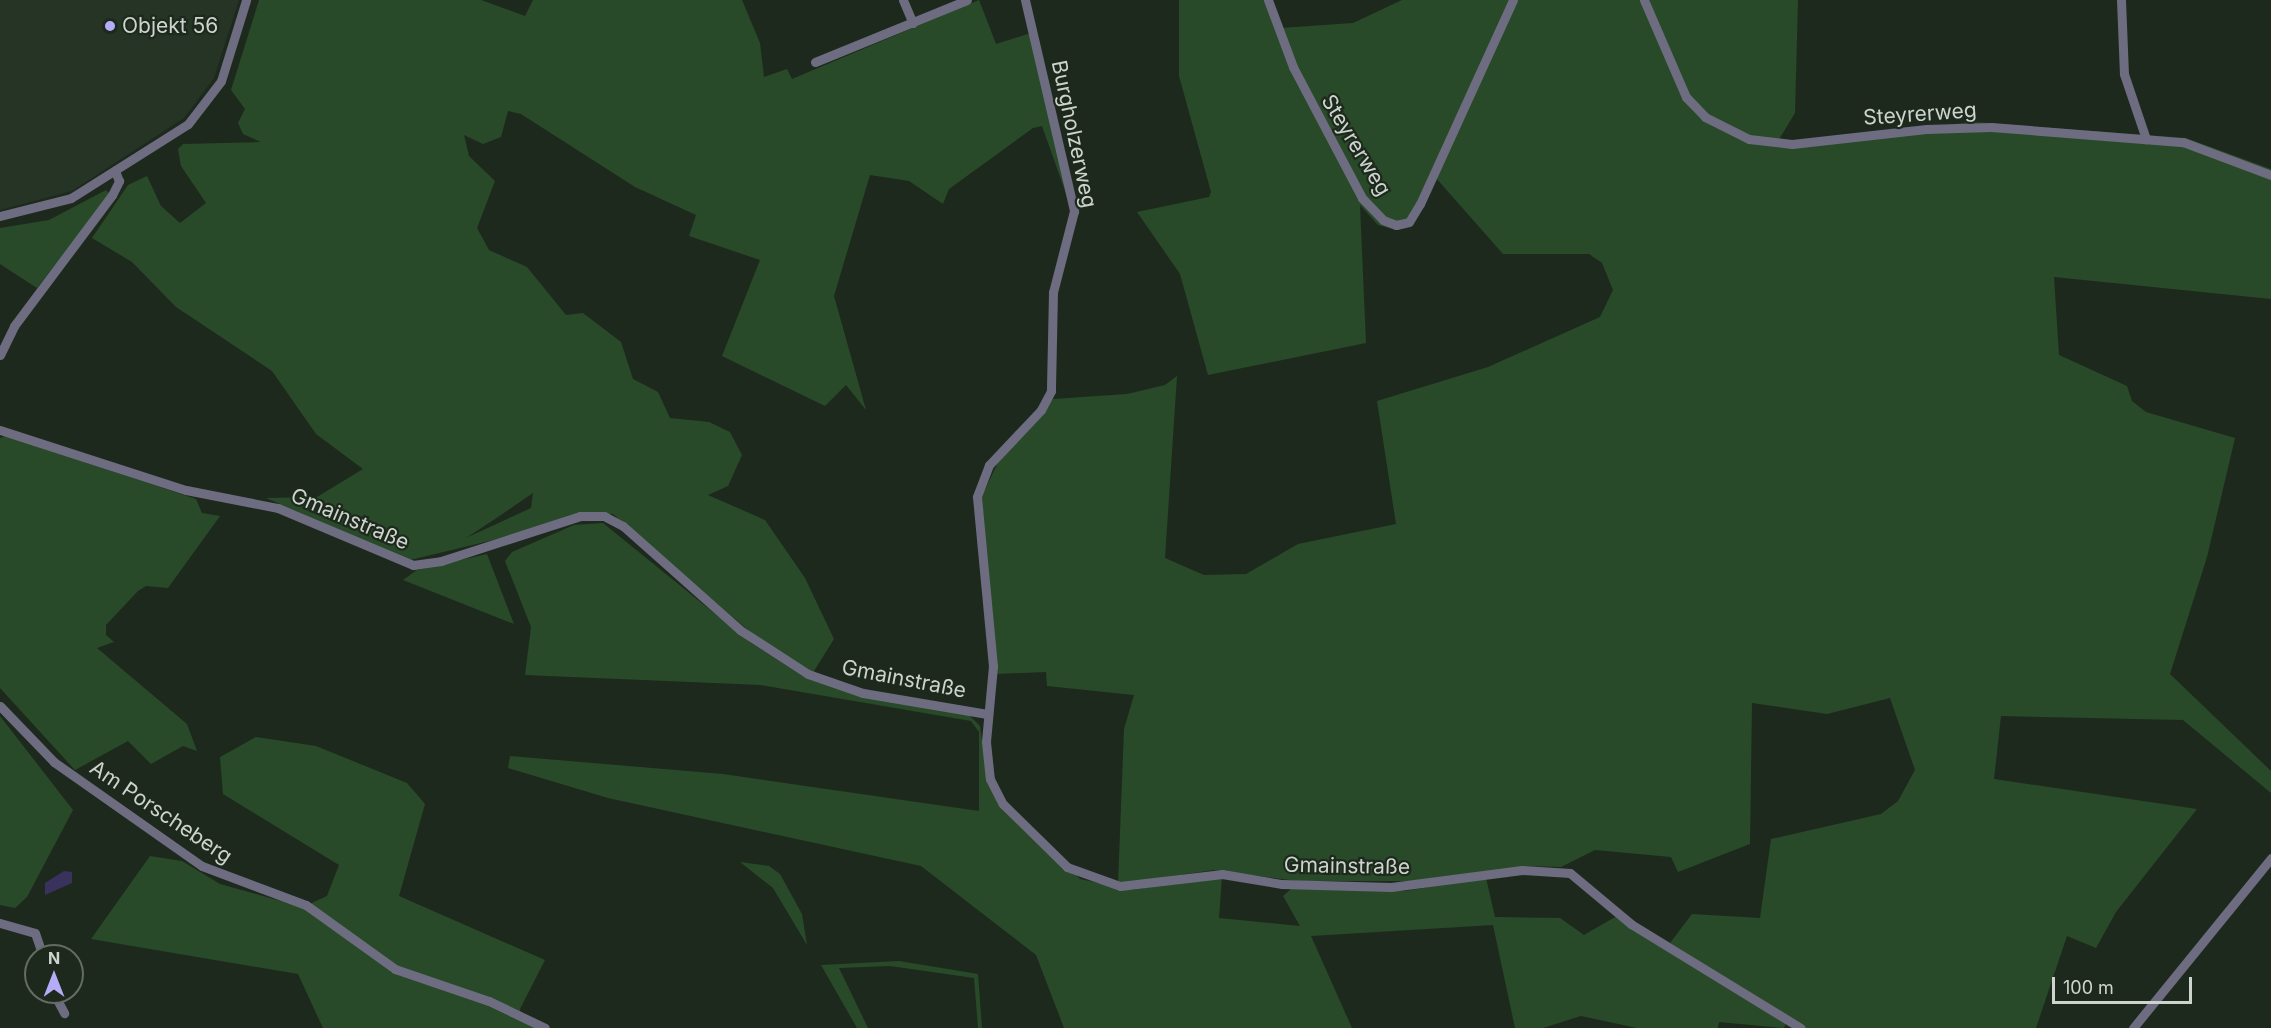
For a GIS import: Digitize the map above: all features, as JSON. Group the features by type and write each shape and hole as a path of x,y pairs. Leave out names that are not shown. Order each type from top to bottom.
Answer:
{"street":[{"path":"0,216 57,204 174,135 206,105 226,68 246,0"},
{"path":"903,0 913,22"},
{"path":"815,62 967,0"},
{"name":"Burgholzerweg","path":"987,714 993,666 976,497 989,465 1041,410 1051,391 1053,292 1074,220 1025,0"},
{"name":"Steyrerweg","path":"1268,0 1293,67 1362,198 1383,220 1396,225 1409,222 1420,204 1513,0"},
{"name":"Steyrerweg","path":"1644,0 1686,97 1705,117 1749,139 1792,144 1955,127 2146,139 2198,146 2271,175"},
{"path":"2121,0 2124,74 2146,139"},
{"path":"0,355 14,326 112,195 119,181 115,171"},
{"name":"Gmainstraße","path":"0,430 186,490 278,508 413,565 441,561 580,516 604,516 623,526 740,630 808,674 862,693 987,714 990,779 997,796 1059,861 1087,878 1138,886 1222,874 1282,884 1391,887 1555,869 1582,879 1631,924 1801,1028"},
{"name":"Am Porscheberg","path":"0,706 54,762 202,866 306,905 395,969 489,1001 545,1028"},
{"path":"2133,1028 2271,858"},
{"path":"0,923 35,933 39,944"},
{"path":"59,1004 64,1013"}],"shaded area":[{"path":"0,0 239,0 214,78 184,118 72,191 0,210"},
{"path":"64,871 72,872 72,883 45,895 45,883"}],"green space":[{"path":"259,0 481,0 525,16 533,0 742,0 760,43 764,77 787,69 792,79 979,0 996,44 1031,33 1070,205 1042,126 1033,128 949,189 943,204 909,181 870,175 834,296 866,410 846,385 825,406 722,356 760,260 689,236 696,215 635,187 521,114 508,111 501,137 483,144 464,135 469,156 495,181 477,228 489,250 527,267 566,315 583,313 621,342 633,379 658,392 670,418 709,422 730,432 742,455 728,486 708,495 765,520 805,578 834,639 814,671 821,677 762,642 613,514 574,514 514,535 410,560 266,498 317,497 363,469 316,434 272,371 176,307 132,262 92,238 128,185 147,176 161,206 180,223 206,203 181,166 178,149 183,144 261,142 243,134 238,123 245,109 231,90","holes":["533,493 531,508 466,538"]},
{"path":"1179,0 1271,0 1281,28 1353,23 1402,0 1798,0 1795,113 1777,143 1974,122 2186,138 2271,169 2271,299 2054,277 2059,355 2127,386 2132,401 2146,412 2235,438 2207,557 2170,674 2271,771 2271,793 2183,720 2001,716 1994,779 2197,809 2116,912 2096,948 2067,936 2036,1028 1806,1028 1670,943 1692,914 1760,918 1771,839 1881,814 1898,801 1915,770 1890,698 1827,714 1752,703 1750,844 1678,872 1671,857 1595,850 1561,867 1527,866 1430,881 1297,881 1214,870 1118,884 1124,729 1134,695 1047,686 1046,672 996,674 980,500 1002,454 1053,399 1127,394 1165,385 1177,376 1165,558 1204,575 1246,574 1298,544 1396,524 1377,401 1488,367 1600,317 1613,290 1602,263 1589,254 1503,254 1436,178 1411,224 1396,230 1378,225 1360,205 1366,343 1208,375 1180,274 1137,212 1209,197 1211,192 1179,76"},
{"path":"106,190 110,194 37,288 0,264 0,228 49,220"},
{"path":"6,436 196,499 202,513 220,516 168,588 146,586 138,591 106,625 106,635 114,642 97,648 187,724 197,751 183,746 151,764 128,741 75,770 0,688 0,438"},
{"path":"603,523 751,643 801,675 873,698 966,712 980,726 988,784 1080,879 1132,890 1222,876 1219,918 1300,926 1283,896 1293,887 1405,891 1486,878 1495,917 1560,918 1584,935 1615,917 1787,1021 1784,1028 1719,1022 1718,1028 1637,1028 1581,1016 1543,1028 1515,1028 1493,925 1311,936 1352,1028 1064,1028 1036,955 921,866 608,798 508,768 510,756 723,774 979,811 979,732 971,721 761,685 525,675 531,627 505,561 512,552 574,525"},
{"path":"487,554 514,624 403,580 417,570"},
{"path":"0,716 73,810 27,897 15,908 0,905"},
{"path":"256,737 316,746 407,783 425,804 399,896 545,960 520,1009 521,1016 547,1028 323,1028 298,974 91,939 150,856 182,861 220,884 303,907 327,896 339,865 223,794 220,757"},
{"path":"740,862 769,866 780,874 802,914 807,945 773,888"},
{"path":"899,961 978,974 982,1028 978,1028 974,978 890,966 839,968 868,1028 857,1028 821,965"}],"place":[{"name":"Objekt 56","path":"110,26"}]}
